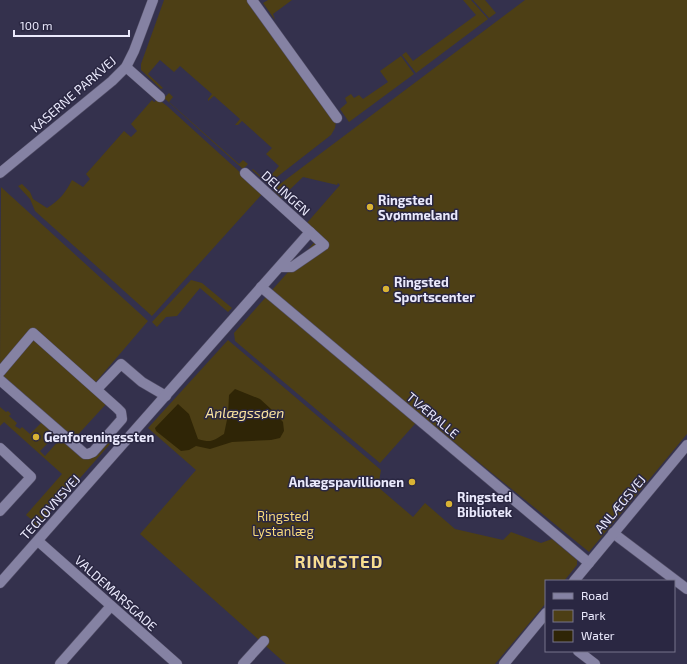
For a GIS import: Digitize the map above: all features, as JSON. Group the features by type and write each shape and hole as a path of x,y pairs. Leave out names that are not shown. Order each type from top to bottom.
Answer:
{"street":[{"name":"KASERNE PARKVEJ","path":"0,173 112,81 126,67 134,51 153,0"},
{"path":"252,0 337,118"},
{"path":"126,67 160,97"},
{"name":"DELINGEN","path":"245,173 310,232"},
{"path":"280,267 292,267 324,245 310,232"},
{"name":"TEGLOVNSVEJ","path":"0,583 310,232"},
{"name":"TVÆRALLE","path":"261,287 589,563"},
{"path":"0,372 34,333 120,410 122,415 120,421 91,454 83,453 0,380"},
{"path":"97,389 121,364 142,382 166,396"},
{"path":"107,436 120,448"},
{"name":"ANLÆGSVEJ","path":"575,580 687,445"},
{"path":"0,448 31,477 0,511"},
{"path":"613,533 687,589"},
{"name":"VALDEMARSGADE","path":"38,541 177,664"},
{"path":"60,664 111,606"},
{"path":"504,664 543,624"},
{"path":"243,664 264,641"},
{"path":"579,652 595,664"}],"green space":[{"path":"164,0 248,0 336,122 335,128 331,135 268,184 252,170 253,169 266,181 279,166 266,154 272,148 242,121 238,125 235,125 240,119 214,96 208,101 212,94 180,66 174,72 160,60 148,74 163,88 161,89 141,70 141,64"},
{"path":"268,0 292,0 273,14 275,20 263,3"},
{"path":"463,0 471,0 488,19 416,73 402,55 406,52 413,61 476,15"},
{"path":"473,0 485,0 496,13 489,18"},
{"path":"525,0 687,0 687,434 589,552 422,416 380,463 235,341 234,333 319,237 306,224 340,185 338,183 337,185 303,177 281,198 273,190"},
{"path":"401,56 414,74 349,122 340,109 347,103 345,98 351,94 354,98 359,95 363,99 388,82 380,71"},
{"path":"148,93 167,106 263,193 152,316 35,211 30,199 18,186 22,184 30,192 33,199 47,208 62,196 72,180 83,187 90,179 86,174 124,131 131,137 137,131 131,124 152,100 154,102 156,101"},
{"path":"169,93 173,97 169,102 239,164 243,160 248,164 243,169 164,98"},
{"path":"1,187 148,321 95,383 35,330 0,369"},
{"path":"191,280 202,283 232,308 228,312 200,288 177,316 166,317 157,327 152,322"},
{"name":"Ringsted Lystanlæg","path":"228,340 381,470 378,487 413,517 425,503 455,529 503,540 511,532 541,543 552,539 577,560 577,565 565,580 545,580 545,604 495,664 286,664 140,534 196,470 148,428"},
{"path":"33,341 36,341 107,403 73,440 3,377 3,375"},
{"path":"0,407 11,414 9,416 17,423 15,426 20,429 22,427 30,434 43,421 57,434 40,451 45,456 60,439 84,457 108,442 110,444 35,529 29,524 32,520 26,515 62,474 4,422 0,426"}],"water":[{"name":"Anlægssøen","path":"235,389 260,399 283,422 284,431 280,438 271,440 232,442 210,449 196,446 189,450 181,451 156,431 155,428 178,404 189,414 198,439 212,441 224,434 228,415 229,395"}],"place":[{"name":"Ringsted Svømmeland","path":"370,207"},
{"name":"Ringsted Sportscenter","path":"386,289"},
{"name":"Genforeningssten","path":"36,437"},
{"name":"Anlægspavillionen","path":"412,482"},
{"name":"Ringsted Bibliotek","path":"449,504"}],"district":[{"name":"RINGSTED","path":"339,562"}]}
